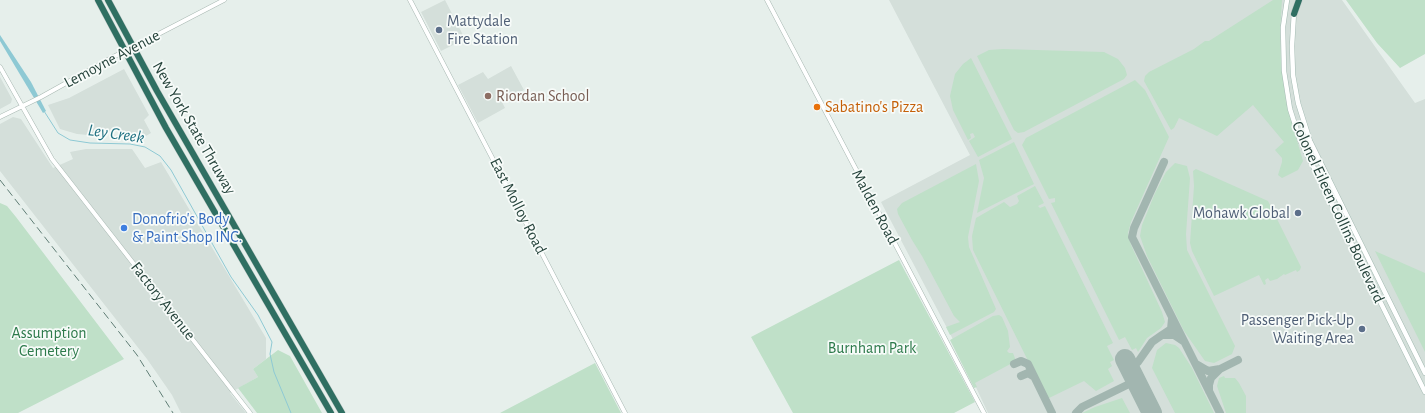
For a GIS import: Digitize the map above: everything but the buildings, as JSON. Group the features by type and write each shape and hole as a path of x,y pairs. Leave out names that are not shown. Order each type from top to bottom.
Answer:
{"highway":[{"name":"New York State Thruway","path":"98,0 166,128 331,413"},
{"name":"New York State Thruway","path":"108,0 161,98 342,413"},
{"path":"1294,14 1299,0"}],"main road":[{"name":"Colonel Eileen Collins Boulevard","path":"1287,0 1283,27 1284,71 1290,109 1300,140 1425,392"},
{"name":"Colonel Eileen Collins Boulevard","path":"1296,0 1292,46 1293,75 1298,103 1310,141 1425,373"}],"street":[{"name":"Lemoyne Avenue","path":"0,117 41,97 224,0"},
{"name":"East Molloy Road","path":"410,0 625,413"},
{"name":"Malden Road","path":"767,0 984,413"},
{"name":"Factory Avenue","path":"0,67 44,147 71,184 250,413"}],"shaded area":[{"path":"445,0 465,39 441,51 421,12"},
{"path":"889,0 1342,0 1415,103 1425,99 1425,413 988,413 958,349 881,202 970,155"},
{"name":"Riordan School","path":"511,66 524,90 502,102 505,108 478,123 458,85 483,72 488,79"},
{"path":"124,69 149,115 144,120 151,133 139,140 128,141 120,128 99,136 77,134 60,129 48,105 69,98"},
{"path":"0,77 12,99 11,103 0,109"},
{"path":"13,117 21,119 53,168 73,159 70,152 86,149 132,149 145,168 161,162 266,338 266,359 253,369 258,377 230,393 246,413 181,413 172,395 147,359 0,171 0,124"}],"green space":[{"path":"1273,0 1282,0 1280,32 1281,64 1286,102 1303,161 1298,170 1282,178 1278,175 1282,158 1275,150 1284,142 1253,105 1217,136 1179,118 1174,128 1171,130 1144,81 1145,76 1149,72 1194,49 1205,41 1209,41"},
{"path":"1346,0 1425,0 1425,54 1400,68 1377,43"},
{"path":"1003,49 1104,52 1118,59 1125,68 1127,75 1124,79 1024,132 1018,133 1014,130 977,56 989,50"},
{"path":"971,58 1012,139 978,157 969,141 975,137 973,133 970,134 971,138 968,140 953,110 950,96 955,74 963,64"},
{"path":"1135,80 1145,90 1169,137 1131,222 1128,233 1131,245 1162,312 1165,322 1161,328 1147,338 1138,352 1136,348 1132,350 1125,337 1119,340 1051,203 1055,202 1055,198 1049,199 1022,145 1026,138"},
{"path":"1014,142 1034,184 977,213 984,178 979,160"},
{"path":"1175,163 1187,166 1190,178 1186,234 1187,250 1235,346 1232,354 1214,363 1205,361 1184,331 1147,256 1140,236 1142,225 1155,193 1166,172"},
{"path":"976,164 979,181 968,237 969,247 996,309 994,312 950,335 946,327 960,322 954,316 898,214 897,209 902,203"},
{"path":"1196,169 1268,201 1301,267 1300,270 1297,272 1296,270 1285,275 1284,274 1277,279 1270,281 1268,278 1265,280 1266,284 1264,285 1259,275 1214,296 1192,251 1190,243 1194,186 1193,171"},
{"path":"1035,186 1044,203 1038,206 1040,208 1045,206 1113,343 1107,346 1114,360 1110,362 1112,366 1108,369 1114,381 1096,391 1084,381 1047,399 973,250 972,236 976,218 1004,202 1010,207 1017,204 1019,201 1017,196"},
{"name":"Assumption Cemetery","path":"0,203 7,206 16,217 124,359 18,413 0,413"},
{"path":"1375,251 1425,273 1425,352"},
{"name":"Burnham Park","path":"899,260 975,402 954,413 793,413 751,337"},
{"path":"999,315 1002,317 1008,331 1010,347 1007,351 1009,353 1013,353 1016,361 975,383 977,387 974,388 950,340 993,316"},
{"path":"1166,343 1175,345 1179,348 1192,368 1214,413 1175,413 1152,368 1157,350"},
{"path":"278,350 290,356 322,413 257,413 238,388 258,377 253,369"},
{"path":"595,363 621,413 500,413"},
{"path":"1224,376 1225,378 1235,378 1239,383 1246,396 1246,413 1226,413 1217,386 1219,378"},
{"path":"1122,398 1130,413 1082,413 1095,407"}],"water":[{"path":"0,35 31,82 46,111 43,113 0,41"}],"waterway":[{"name":"Ley Creek","path":"44,111 58,133 70,140 90,143 130,144 145,147 160,156 171,170 231,277 258,315 272,342 270,354 274,372 291,413"}],"taxiway":[{"path":"1164,162 1134,228 1132,237 1220,413"},
{"path":"1172,319 1171,329 1162,335 1174,335 1183,341"},
{"path":"1138,362 1152,342 1162,335"},
{"path":"1220,369 1238,360"},
{"path":"1014,364 1021,361 1028,364 1052,413"},
{"path":"1196,364 1208,371 1220,369 1211,378 1209,391"},
{"path":"1021,376 1028,373 1033,376"},
{"path":"1076,413 1082,407 1127,385"}],"runway":[{"path":"1125,359 1152,413"}],"railway":[{"path":"0,180 137,355 173,413"}],"place":[{"name":"Mattydale Fire Station","path":"439,30"},
{"name":"Riordan School","path":"488,96"},
{"name":"Sabatino's Pizza","path":"817,107"},
{"name":"Mohawk Global","path":"1298,213"},
{"name":"Donofrio's Body & Paint Shop INC.","path":"124,228"},
{"name":"Passenger Pick-Up Waiting Area","path":"1362,329"}]}
